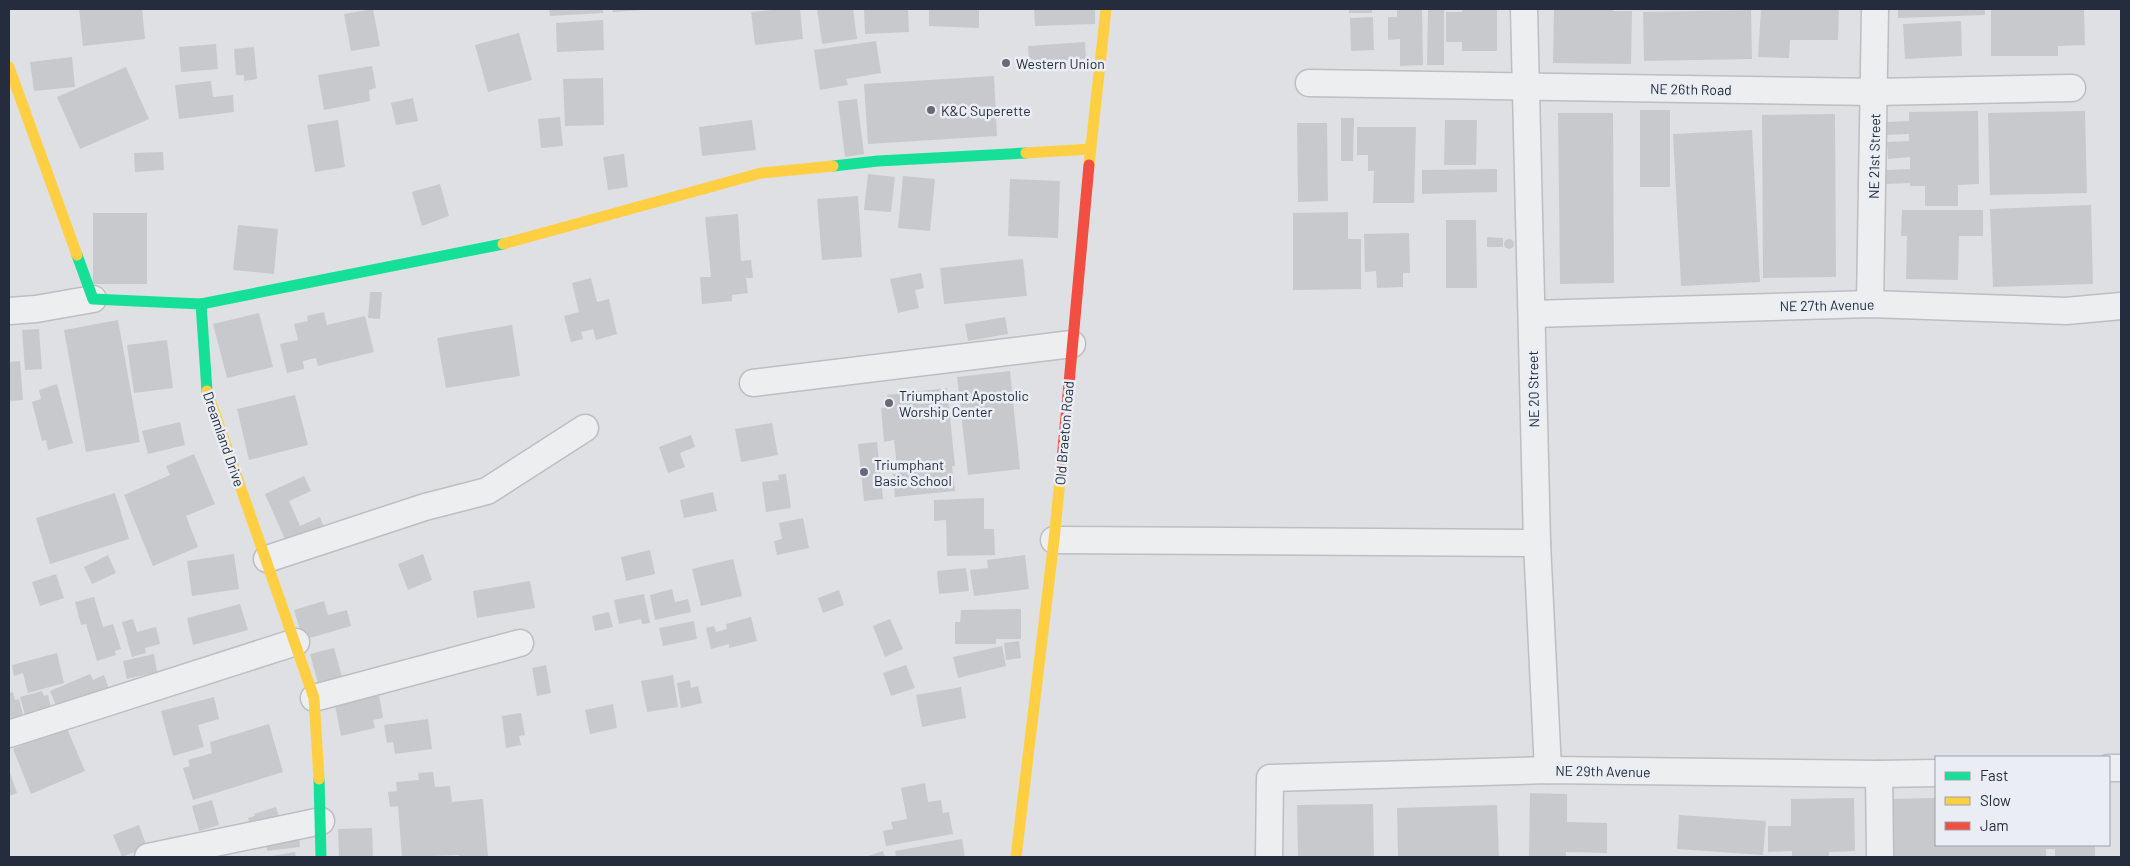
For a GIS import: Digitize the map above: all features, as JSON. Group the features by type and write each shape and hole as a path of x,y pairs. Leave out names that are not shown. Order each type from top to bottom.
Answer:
{"street":[{"name":"Old Braeton Road","path":"1016,857 1054,540 1106,9"},
{"name":"NE 20 Street","path":"1524,9 1537,543 1548,770"},
{"name":"NE 21st Street","path":"1870,304 1875,9"},
{"path":"9,67 92,299"},
{"name":"NE 26th Road","path":"1309,84 1875,92 2072,88"},
{"path":"9,311 36,310 92,299 201,304 497,246 761,173 878,161 1091,149"},
{"name":"Dreamland Drive","path":"201,304 206,394 267,559 314,698 321,821 321,857"},
{"name":"NE 27th Avenue","path":"1532,314 1870,304 2066,310 2121,306"},
{"path":"752,383 1072,344"},
{"path":"267,559 425,507 487,490 585,428"},
{"path":"1054,540 1537,543"},
{"path":"9,734 296,642"},
{"path":"314,698 520,643"},
{"name":"NE 29th Avenue","path":"1269,857 1270,778 1548,770 1935,773"},
{"path":"1879,774 1880,857"},
{"path":"148,857 321,821"}],"building":[{"path":"79,9 142,9 145,39 83,46"},
{"path":"373,9 380,46 351,51 344,14"},
{"path":"549,9 603,9 603,13 550,16"},
{"path":"612,9 644,9 644,10 613,12"},
{"path":"800,9 803,39 755,45 751,12"},
{"path":"817,9 853,9 857,39 822,44"},
{"path":"864,9 908,9 909,32 865,34"},
{"path":"929,9 979,9 979,28 929,26"},
{"path":"1034,9 1095,9 1095,24 1035,26"},
{"path":"1349,9 1372,9 1372,13 1349,13"},
{"path":"1397,9 1422,9 1423,65 1400,66 1400,39 1388,40 1388,17 1397,17"},
{"path":"1428,9 1444,9 1444,65 1427,65"},
{"path":"1462,9 1497,9 1497,51 1462,51 1462,42 1446,42 1446,12 1462,12"},
{"path":"1761,9 1839,9 1838,40 1790,40 1789,58 1758,57"},
{"path":"1898,9 1985,9 1985,15 1898,18"},
{"path":"1991,9 2084,10 2085,45 2058,46 2058,56 1991,56"},
{"path":"1554,10 1632,11 1631,64 1553,63"},
{"path":"1751,10 1752,59 1644,61 1643,12"},
{"path":"1373,17 1374,50 1351,51 1350,18"},
{"path":"603,20 604,50 557,52 556,23"},
{"path":"1961,21 1962,56 1905,59 1903,24"},
{"path":"519,33 532,80 488,92 475,45"},
{"path":"876,41 881,73 846,79 848,85 820,90 814,50"},
{"path":"1085,42 1086,59 1029,62 1028,46"},
{"path":"216,44 218,69 181,72 179,47"},
{"path":"254,47 257,79 244,81 244,75 236,75 234,49"},
{"path":"72,57 75,87 34,91 30,62"},
{"path":"372,66 376,88 369,90 370,101 324,110 318,75"},
{"path":"126,67 149,119 80,149 57,97"},
{"name":"K&C Superette","path":"994,76 997,136 868,144 864,84"},
{"path":"603,78 604,125 565,126 563,79"},
{"path":"211,81 213,97 233,95 234,112 179,119 175,85"},
{"path":"413,98 418,121 396,125 391,103"},
{"path":"857,99 864,154 845,157 838,101"},
{"path":"1640,110 1670,110 1670,187 1640,187"},
{"path":"1978,111 1979,184 1958,185 1958,206 1925,206 1925,186 1910,186 1910,183 1886,184 1886,170 1910,169 1910,157 1888,159 1887,142 1909,141 1909,134 1886,135 1886,122 1909,121 1909,112"},
{"path":"2085,111 2087,193 1990,195 1988,113"},
{"path":"1558,113 1613,113 1614,283 1560,284"},
{"path":"1835,114 1836,277 1763,278 1762,115"},
{"path":"560,117 563,146 541,148 538,119"},
{"path":"1341,118 1354,118 1353,161 1341,161"},
{"path":"338,120 345,167 315,172 307,125"},
{"path":"752,120 756,150 702,156 699,127"},
{"path":"1445,120 1477,120 1476,165 1444,165"},
{"path":"1297,123 1327,123 1328,201 1298,202"},
{"path":"1357,127 1416,127 1414,203 1373,203 1374,171 1368,171 1368,155 1357,155"},
{"path":"1752,130 1760,282 1681,286 1673,134"},
{"path":"163,152 164,170 135,172 134,153"},
{"path":"624,154 628,187 608,190 603,157"},
{"path":"1497,169 1497,192 1422,194 1422,170"},
{"path":"868,174 895,177 891,212 864,210"},
{"path":"903,176 935,179 930,231 898,228"},
{"path":"1010,179 1060,181 1058,238 1008,236"},
{"path":"440,184 449,216 422,226 412,192"},
{"path":"858,196 862,257 822,260 817,199"},
{"path":"2091,205 2093,284 1993,287 1990,209"},
{"path":"1902,210 1983,210 1983,236 1959,236 1958,280 1906,279 1907,236 1901,236"},
{"path":"1348,212 1348,239 1361,239 1361,289 1293,290 1293,213"},
{"path":"93,213 147,213 147,284 93,284"},
{"path":"738,214 741,261 751,260 753,278 746,278 748,293 732,295 732,301 702,304 700,277 711,277 705,217"},
{"path":"1446,220 1476,220 1477,288 1446,288"},
{"path":"238,225 278,229 274,274 233,270"},
{"path":"1409,233 1410,273 1403,273 1403,287 1377,288 1376,271 1365,272 1364,234"},
{"path":"1487,237 1503,238 1503,247 1487,247"},
{"path":"1507,239 1511,239 1514,244 1513,248 1507,249 1504,246 1504,242"},
{"path":"1023,259 1027,296 944,304 940,268"},
{"path":"921,273 924,288 915,290 919,308 898,313 890,279"},
{"path":"591,278 597,302 609,299 617,334 596,340 593,329 581,332 583,339 571,342 564,316 579,312 572,283"},
{"path":"370,292 382,292 380,319 368,318"},
{"path":"324,312 327,325 365,316 374,352 318,366 316,358 303,361 304,369 287,373 280,344 298,340 294,324 308,321 307,316"},
{"path":"259,313 273,367 227,378 213,324"},
{"path":"1005,317 1008,334 968,341 965,324"},
{"path":"118,320 140,442 86,452 64,330"},
{"path":"512,325 520,376 446,388 437,338"},
{"path":"39,329 42,369 25,370 22,330"},
{"path":"167,340 173,388 134,393 127,345"},
{"path":"20,361 23,400 9,401 9,362"},
{"path":"1010,371 1020,469 968,475 957,377"},
{"path":"57,384 73,443 48,450 46,440 42,441 32,402 41,399 39,390"},
{"path":"947,388 955,466 952,466 955,491 895,497 893,474 898,474 894,440 884,442 881,408 889,407 887,395"},
{"path":"295,395 308,445 249,460 237,409"},
{"path":"180,422 185,445 148,454 142,431"},
{"path":"772,423 778,455 741,462 735,429"},
{"path":"691,435 695,447 680,453 685,467 668,473 659,447"},
{"path":"877,442 883,499 864,501 858,444"},
{"path":"194,454 215,504 186,516 198,547 153,566 124,495 170,475 166,466"},
{"path":"786,474 791,508 766,512 762,482 779,480 778,475"},
{"path":"304,476 311,491 289,501 300,526 320,517 324,527 287,544 265,494"},
{"path":"713,492 717,511 684,518 680,500"},
{"path":"115,493 129,539 50,564 36,518"},
{"path":"984,498 984,529 994,529 995,555 947,556 946,520 934,521 934,500"},
{"path":"803,518 809,548 777,555 774,541 782,539 779,523"},
{"path":"650,550 655,574 626,581 621,557"},
{"path":"234,554 239,589 192,596 187,561"},
{"path":"423,554 432,580 408,590 398,564"},
{"path":"108,555 116,573 92,584 84,567"},
{"path":"1025,555 1029,589 974,596 970,570 988,568 987,560"},
{"path":"733,559 742,596 701,606 692,569"},
{"path":"966,568 969,591 939,594 937,571"},
{"path":"56,574 64,598 40,606 32,582"},
{"path":"530,581 535,608 477,618 473,591"},
{"path":"672,589 675,602 688,599 691,612 655,620 650,595"},
{"path":"839,590 844,605 823,613 818,598"},
{"path":"644,594 650,623 642,624 641,619 619,624 614,600"},
{"path":"94,597 103,627 113,624 121,649 115,651 116,655 97,661 86,624 81,625 75,602"},
{"path":"324,601 328,615 347,610 351,626 303,640 294,610"},
{"path":"240,604 248,630 193,645 187,618"},
{"path":"1021,609 1021,639 996,639 996,644 955,644 955,622 960,622 961,610"},
{"path":"609,612 613,627 595,631 592,616"},
{"path":"751,617 757,641 729,648 729,644 711,649 706,628 714,626 716,632 727,629 726,624"},
{"path":"133,619 137,632 156,627 160,644 145,648 146,653 132,657 122,622"},
{"path":"890,619 903,649 885,657 873,626"},
{"path":"694,621 697,639 663,646 659,628"},
{"path":"1019,641 1021,658 1006,660 1004,643"},
{"path":"1002,646 1006,666 958,678 953,657"},
{"path":"334,648 342,677 318,683 310,654"},
{"path":"57,653 64,683 28,693 23,673 14,676 12,665"},
{"path":"154,654 157,672 127,679 123,661"},
{"path":"546,665 551,693 537,696 532,668"},
{"path":"906,665 915,688 891,696 883,673"},
{"path":"90,674 93,680 104,675 110,692 59,713 50,691"},
{"path":"673,675 678,707 647,712 641,681"},
{"path":"690,680 691,688 698,686 702,703 681,708 677,683"},
{"path":"961,687 966,718 922,727 916,695"},
{"path":"42,691 44,696 48,695 52,711 26,719 20,697"},
{"path":"13,692 15,700 19,699 24,719 9,723 9,693"},
{"path":"379,695 383,718 373,720 375,728 341,736 335,705"},
{"path":"214,697 219,719 198,725 204,747 173,756 161,711"},
{"path":"613,704 617,728 590,734 585,710"},
{"path":"521,713 525,735 519,736 521,745 506,748 502,716"},
{"path":"428,719 432,749 395,754 393,742 387,743 384,725"},
{"path":"269,724 283,772 193,800 183,768 190,766 188,760 212,753 210,742"},
{"path":"66,726 85,771 31,794 13,749"},
{"path":"9,770 17,793 9,796"},
{"path":"433,772 435,787 450,786 452,802 483,799 488,857 460,857 459,855 402,857 398,806 390,807 388,792 397,791 396,782 419,780 418,773"},
{"path":"925,783 928,802 941,800 943,813 949,812 953,834 886,846 883,831 893,829 891,822 907,819 901,788"},
{"path":"1530,793 1567,794 1567,822 1607,823 1607,853 1566,852 1566,857 1529,857"},
{"path":"1854,798 1855,851 1829,852 1829,857 1792,857 1792,851 1768,852 1768,826 1791,826 1791,799"},
{"path":"1935,798 1935,846 2095,846 2095,857 2055,857 2055,849 2046,849 2046,857 1890,857 1890,799"},
{"path":"212,800 219,825 199,831 192,806"},
{"path":"1373,804 1374,857 1298,857 1297,805"},
{"path":"1497,805 1499,857 1398,857 1397,808"},
{"path":"276,807 281,823 252,832 248,818 255,816 254,814"},
{"path":"1679,815 1766,821 1763,855 1677,849"},
{"path":"139,825 147,847 122,857 113,835"},
{"path":"372,828 373,857 339,857 338,829"},
{"path":"299,834 300,847 267,851 266,841"},
{"path":"962,839 965,857 896,857 895,851"},
{"path":"883,851 885,857 865,857"},
{"path":"295,852 296,857 272,857 272,856"}],"traffic: fast":[{"path":"833,166 878,161 1026,153"},
{"path":"201,304 503,244"},
{"path":"77,255 93,299 201,304 207,391"},
{"path":"319,779 321,857"}],"traffic: slow":[{"path":"1089,165 1106,9"},
{"path":"9,67 77,255"},
{"path":"1026,153 1091,149"},
{"path":"503,244 761,173 833,166"},
{"path":"207,391 314,698 319,779"},
{"path":"1016,857 1062,460"}],"traffic: jam":[{"path":"1062,460 1089,165"}],"place":[{"name":"Western Union","path":"1006,63"},
{"name":"K&C Superette","path":"931,110"},
{"name":"Triumphant Apostolic Worship Center","path":"889,403"},
{"name":"Triumphant Basic School","path":"864,472"}]}
